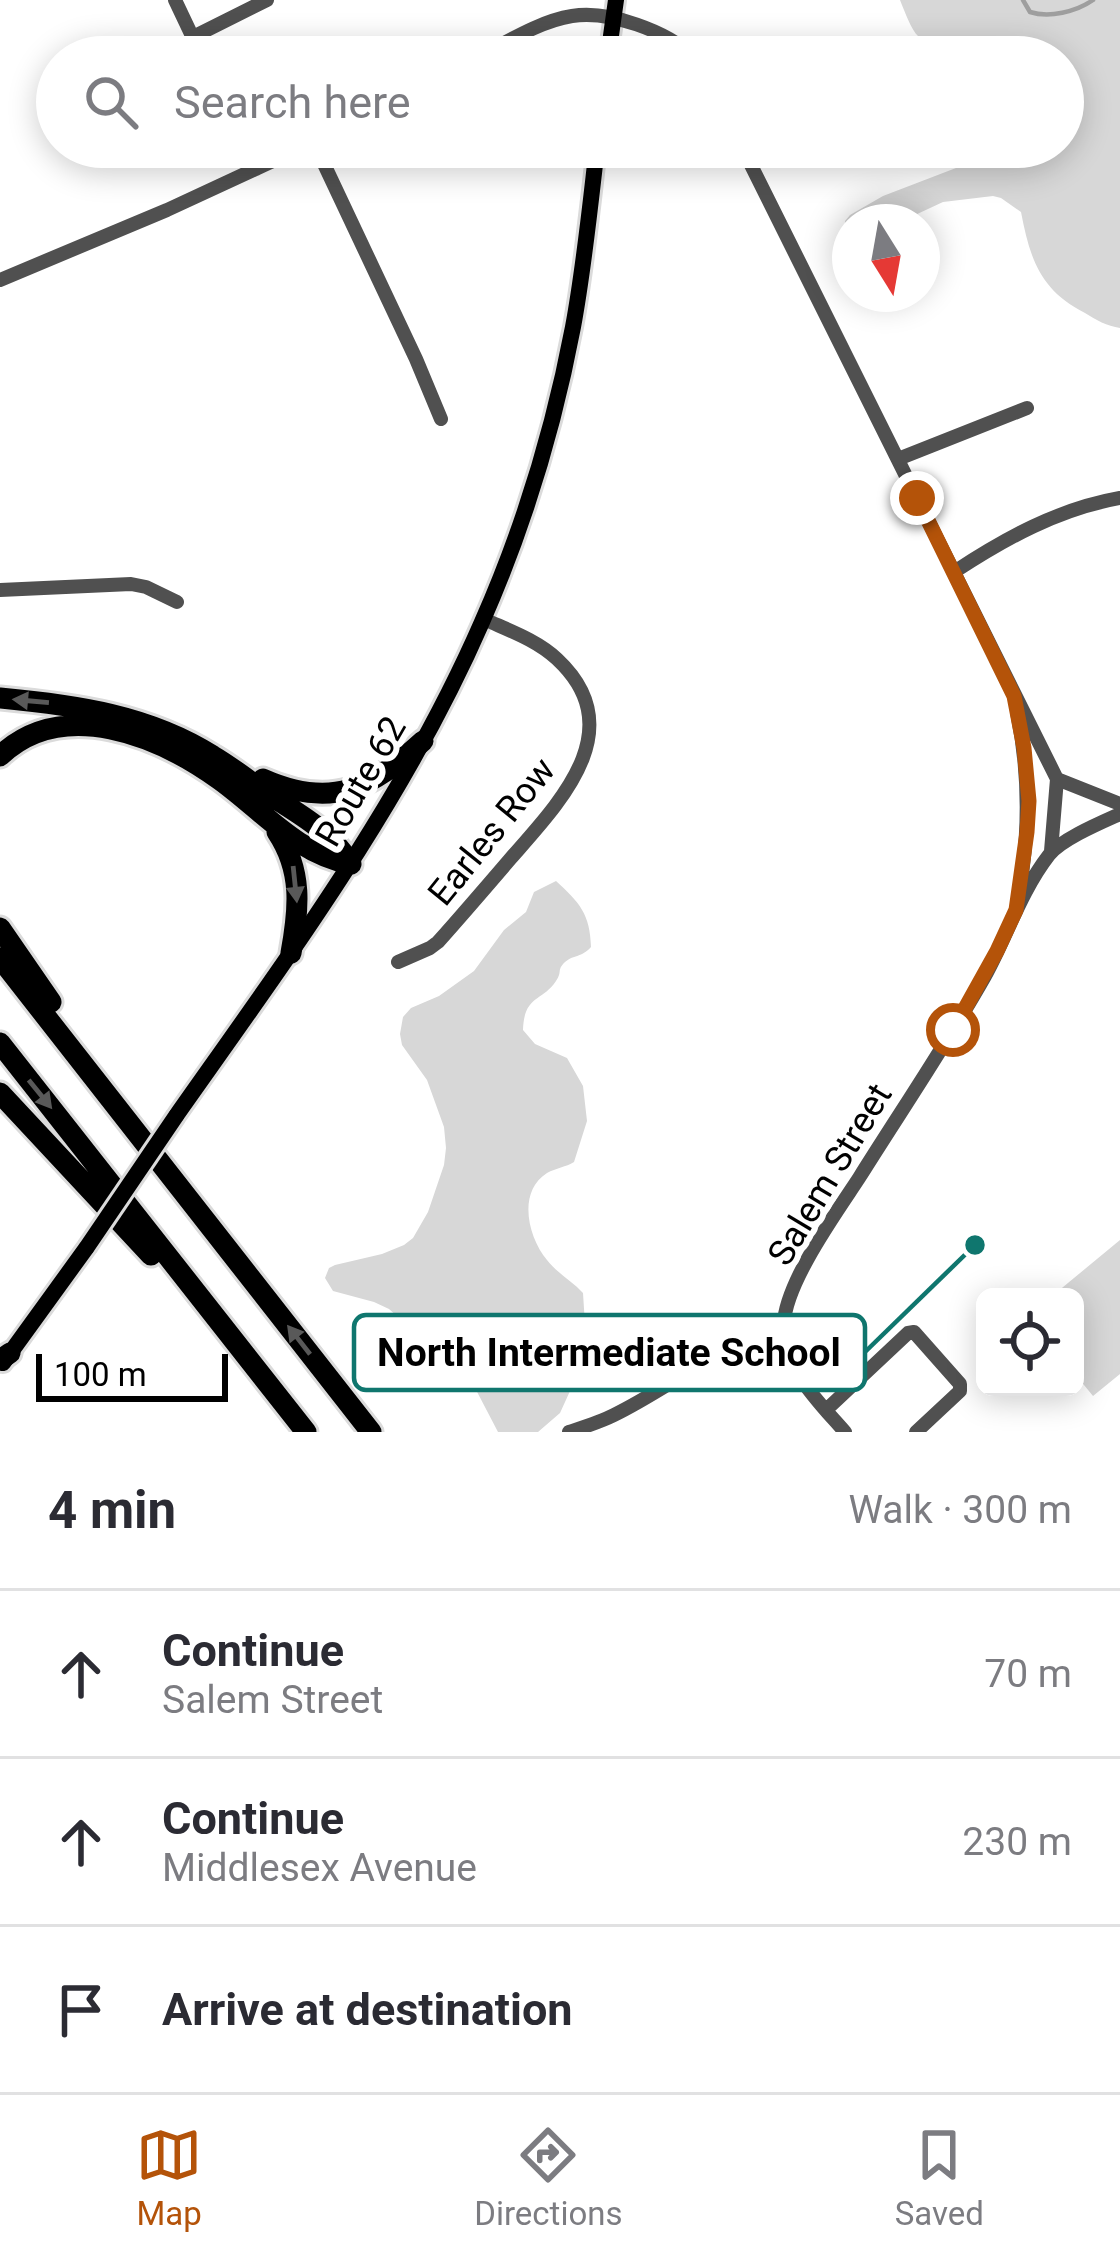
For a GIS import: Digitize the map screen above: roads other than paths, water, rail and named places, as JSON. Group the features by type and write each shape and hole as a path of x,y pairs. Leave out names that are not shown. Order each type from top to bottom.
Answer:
{"highway":[{"path":"0,698 124,716 284,788 304,792 331,793 374,781 423,741"},
{"path":"0,756 43,730 73,724 108,729 158,746 201,768 314,853 351,864"},
{"path":"213,755 332,836 351,864"},
{"path":"270,821 290,852 297,880 291,952"},
{"path":"0,928 182,1189"},
{"path":"0,958 371,1432"},
{"path":"0,1043 306,1432"},
{"path":"0,1093 260,1372"}],"main road":[{"name":"Route 62","path":"3,1360 87,1247 351,864 423,741 484,619 527,501 558,396 580,282 594,168"}],"street":[{"path":"175,0 192,36"},
{"path":"197,36 267,0"},
{"path":"519,36 566,17 615,9 664,36"},
{"path":"326,168 441,419"},
{"path":"752,168 1057,779 1052,851"},
{"path":"0,280 256,169"},
{"path":"898,459 1027,408"},
{"path":"954,572 1030,527 1073,508 1120,498"},
{"path":"0,590 130,584 177,602"},
{"name":"Earles Row","path":"398,962 438,942 568,790 585,756 588,718 569,672 541,646 484,619"},
{"path":"1014,696 1029,801 1016,910"},
{"path":"1029,801 1057,779"},
{"path":"1057,779 1120,804"},
{"path":"1052,851 1120,814"},
{"path":"1028,821 1031,831 1052,851"},
{"name":"Salem Street","path":"784,1330 797,1281 953,1030 1052,851"},
{"path":"569,1432 614,1415 741,1345 784,1330 796,1370 845,1432"},
{"path":"826,1410 914,1332 960,1384 959,1391 916,1432"},
{"path":"599,1432 614,1415"}],"waterway":[{"path":"1023,0 1030,12 1045,14 1071,11 1093,0"}],"place":[{"name":"North Intermediate School","path":"975,1245"}]}
